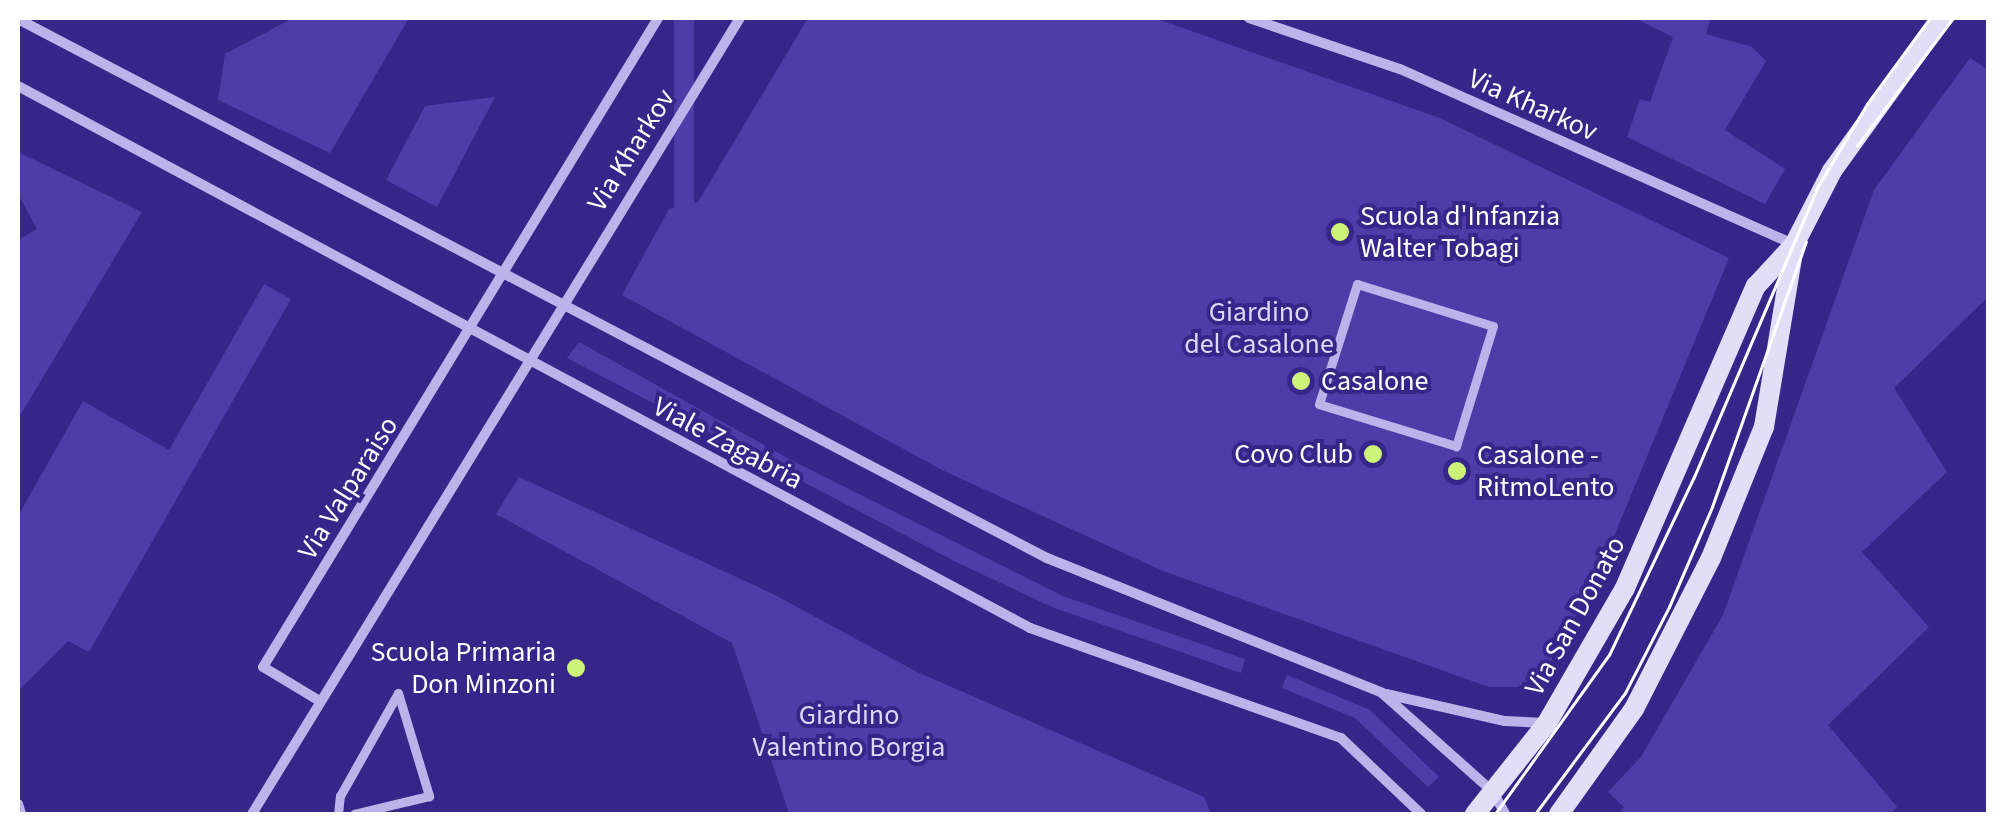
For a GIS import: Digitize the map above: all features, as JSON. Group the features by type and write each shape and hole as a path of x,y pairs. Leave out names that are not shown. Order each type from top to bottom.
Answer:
{"main road":[{"name":"Via San Donato","path":"1475,814 1547,723 1647,546 1756,286 1794,244 1832,170 1942,18"},
{"name":"Via San Donato","path":"1559,814 1634,709 1711,558 1764,427 1794,244"}],"street":[{"name":"Via Kharkov","path":"502,276 658,18"},
{"name":"Via Kharkov","path":"560,306 740,18"},
{"name":"Via Kharkov","path":"1250,18 1400,69 1794,244"},
{"name":"Viale Zagabria","path":"18,19 502,276 1047,558 1382,693 1505,722 1547,723"},
{"name":"Viale Zagabria","path":"18,86 1030,628 1342,738 1417,813"},
{"name":"Via Valparaiso","path":"318,700 263,667 502,276"},
{"path":"1356,284 1493,326 1456,446 1319,404 1356,284"},
{"path":"252,814 560,306"},
{"path":"338,814 340,796 398,692 428,796 354,814"},
{"name":"Viale Zagabria","path":"1382,693 1493,792"},
{"path":"1493,792 1505,814"},
{"path":"18,804 21,814"}],"green space":[{"path":"293,18 409,18 330,153 218,100 225,54"},
{"path":"674,18 694,18 694,280 674,280"},
{"name":"Giardino del Casalone","path":"808,18 1154,18 1440,118 1729,258 1598,575 1547,668 1518,687 1489,687 1163,571 942,470 622,295 669,209 698,202"},
{"path":"1634,18 1711,18 1706,34 1752,47 1766,61 1725,130 1785,169 1765,204 1627,137 1640,99 1650,102 1673,37"},
{"path":"1970,58 1988,70 1988,297 1894,388 1947,472 1862,552 1929,627 1828,725 1897,807 1891,814 1618,814 1624,807 1608,792 1641,757 1723,615 1874,190"},
{"path":"495,97 437,207 386,180 425,106"},
{"path":"18,152 142,212 18,419 18,240 37,229 18,194"},
{"path":"264,284 291,299 89,652 68,641 18,691 18,516 83,401 169,450"},
{"path":"579,342 791,460 1065,597 1245,659 1241,673 1052,607 958,563 567,358"},
{"name":"Giardino Valentino Borgia","path":"519,477 773,594 917,672 1204,797 1211,814 789,814 732,643 496,514"},
{"path":"1287,675 1370,710 1439,777 1428,787 1355,718 1282,688"}],"tram line":[{"path":"1495,814 1609,655 1694,477 1817,188 1867,104 1930,18"},
{"path":"1857,146 1953,18"},
{"path":"1535,814 1625,693 1669,607 1712,507 1806,242"}],"place":[{"name":"Scuola d'Infanzia Walter Tobagi","path":"1340,232"},
{"name":"Casalone","path":"1301,381"},
{"name":"Covo Club","path":"1373,454"},
{"name":"Casalone - RitmoLento","path":"1457,471"},
{"name":"Scuola Primaria Don Minzoni","path":"576,668"}]}
